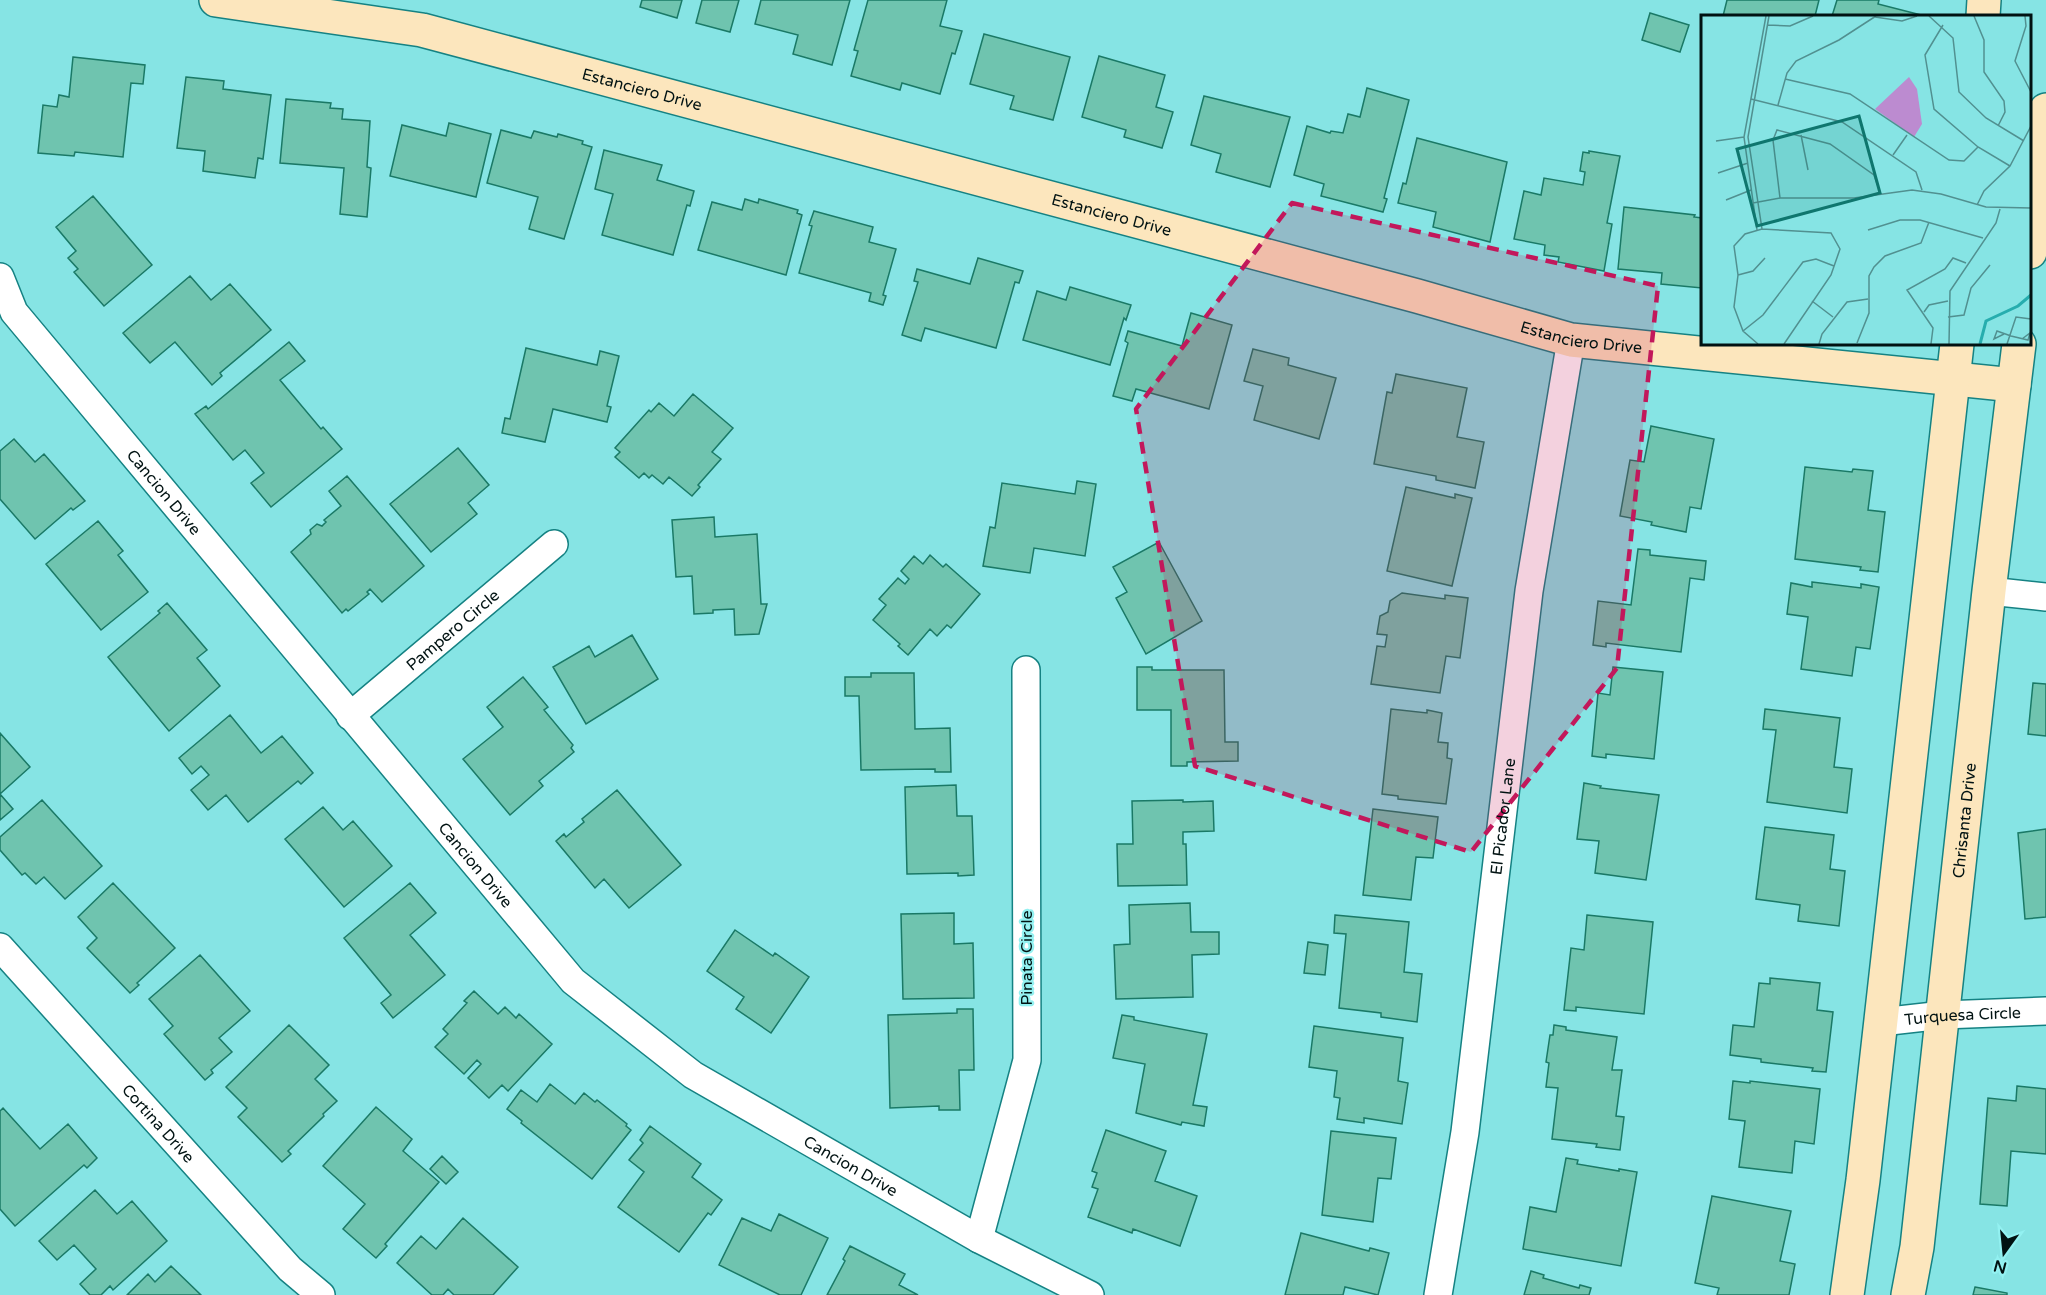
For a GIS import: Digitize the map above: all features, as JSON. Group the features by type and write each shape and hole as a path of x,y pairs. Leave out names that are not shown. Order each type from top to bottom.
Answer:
{"street":[{"name":"Estanciero Drive","path":"216,0 422,30 1417,296 1571,340 2014,385"},
{"path":"1983,15 1984,0"},
{"path":"2031,243 2046,110"},
{"name":"Cancion Drive","path":"0,277 14,312 573,981 693,1075 979,1239 1089,1295"},
{"name":"El Picador Lane","path":"1438,1295 1465,1132 1529,591 1571,340"},
{"path":"1847,1295 1863,1180 1954,379 1956,345"},
{"name":"Chrisanta Drive","path":"1908,1295 1917,1247 1989,591 2019,345"},
{"name":"Pampero Circle","path":"350,716 554,544"},
{"path":"1989,591 2046,597"},
{"name":"Pinata Circle","path":"979,1239 1027,1060 1026,670"},
{"name":"Cortina Drive","path":"0,947 290,1269 321,1295"},
{"name":"Turquesa Circle","path":"1881,1022 1944,1015 2046,1011"}],"highlighted area":[{"path":"1292,203 1658,286 1617,668 1471,852 1195,766 1136,409"}],"building":[{"path":"642,0 682,0 677,18 640,7"},
{"path":"702,0 739,0 730,32 696,23"},
{"path":"761,0 850,0 832,65 793,54 798,35 755,24"},
{"path":"868,0 947,0 940,26 962,31 955,54 952,53 940,94 902,83 900,90 851,76 858,51 854,50"},
{"path":"1727,0 1819,0 1815,15 1723,15"},
{"path":"1837,0 1879,0 1878,4 1921,15 1832,15"},
{"path":"1650,13 1689,25 1680,52 1642,40"},
{"path":"984,34 1070,57 1053,120 1010,109 1014,96 970,84"},
{"path":"1099,56 1165,75 1156,107 1173,112 1162,148 1124,137 1126,130 1082,117"},
{"path":"73,57 145,65 143,84 131,83 123,157 75,152 74,156 38,153 43,105 57,107 59,95 69,97"},
{"path":"186,77 224,81 223,89 271,95 263,159 258,158 255,178 203,171 205,151 177,148"},
{"path":"1367,88 1409,100 1384,198 1387,199 1383,212 1321,196 1324,184 1294,175 1307,126 1330,133 1331,131 1343,133 1348,114 1360,117"},
{"path":"1204,96 1290,117 1270,187 1216,172 1221,154 1191,145"},
{"path":"286,99 331,103 330,108 343,109 342,119 370,121 367,167 371,168 367,217 340,214 344,168 280,163"},
{"path":"449,123 491,134 476,197 390,176 402,125 446,136"},
{"path":"501,130 531,138 534,131 557,137 558,134 583,141 582,144 592,147 564,239 529,229 538,197 487,183"},
{"path":"1417,138 1507,162 1490,242 1433,227 1436,212 1398,203 1403,183 1406,184"},
{"path":"604,150 662,165 657,180 694,191 690,206 687,205 673,255 602,235 613,194 595,189"},
{"path":"1589,151 1620,156 1607,223 1612,224 1604,271 1558,262 1559,257 1544,255 1545,245 1514,239 1524,191 1541,195 1544,178 1583,185 1585,172 1580,171 1583,152 1589,153"},
{"path":"93,196 152,265 104,306 74,272 78,269 68,258 76,251 56,227"},
{"path":"745,199 758,203 759,199 798,210 797,213 802,215 786,275 698,250 712,202 742,210"},
{"path":"1624,207 1695,215 1694,217 1701,218 1701,288 1661,284 1662,273 1618,269"},
{"path":"814,211 873,227 869,242 896,249 883,295 886,296 883,305 869,301 871,293 799,273"},
{"path":"978,258 1023,271 1019,283 1015,282 996,348 925,328 921,341 902,335 918,282 914,281 917,269 970,284"},
{"path":"190,276 211,300 230,284 271,330 220,373 222,376 212,385 175,342 150,363 123,333"},
{"path":"1070,287 1131,305 1126,320 1124,318 1110,365 1023,340 1037,291 1066,300"},
{"path":"1191,313 1232,325 1209,409 1136,389 1132,401 1113,396 1128,343 1125,341 1128,331 1182,346"},
{"path":"289,342 305,361 280,380 321,429 323,427 342,449 271,507 251,483 264,473 245,450 233,460 195,414 206,406 208,409"},
{"path":"526,348 597,365 600,351 619,356 607,406 611,407 607,422 553,409 545,442 502,433 505,418 510,419"},
{"path":"1253,349 1289,358 1288,365 1336,378 1319,439 1254,420 1263,386 1244,381"},
{"path":"1396,374 1467,388 1457,437 1484,442 1475,488 1436,480 1436,476 1374,464 1387,392 1392,393"},
{"path":"693,394 733,428 712,452 721,459 698,485 700,487 692,496 669,477 663,484 652,475 649,478 644,473 639,478 615,457 620,452 615,448 649,410 651,412 659,403 674,416"},
{"path":"1651,426 1714,439 1701,509 1690,507 1686,532 1620,516 1630,460 1644,462"},
{"path":"14,439 35,462 44,454 85,501 73,510 71,508 35,539 0,499 0,451"},
{"path":"458,448 489,485 468,503 477,514 431,552 390,504"},
{"path":"1805,467 1852,472 1853,469 1873,471 1868,510 1885,512 1878,572 1860,570 1861,567 1795,559"},
{"path":"347,476 424,566 382,602 370,589 367,592 369,594 348,611 346,609 342,613 291,552 311,534 310,530 317,524 322,526 326,522 324,520 341,506 329,491"},
{"path":"1077,481 1096,484 1085,556 1034,548 1030,573 983,566 990,527 995,528 1002,483 1075,494"},
{"path":"1406,487 1455,498 1455,494 1472,498 1452,586 1387,571"},
{"path":"714,517 715,537 757,534 761,604 767,604 759,634 735,635 734,609 694,614 692,576 676,577 672,520"},
{"path":"98,521 123,551 118,555 148,592 101,630 46,564"},
{"path":"1159,542 1202,621 1146,654 1116,598 1127,592 1113,567"},
{"path":"1638,549 1650,550 1650,555 1706,561 1704,580 1690,578 1681,652 1606,643 1606,647 1593,645 1598,601 1631,605"},
{"path":"930,555 943,567 946,564 980,594 951,628 947,625 937,636 930,629 908,655 898,646 900,644 873,620 886,605 879,599 898,578 905,584 909,579 901,571 914,556 923,564"},
{"path":"1812,582 1861,588 1861,584 1879,587 1870,649 1856,647 1852,676 1801,669 1808,617 1787,614 1791,583 1812,587"},
{"path":"1402,593 1445,599 1445,595 1468,598 1460,658 1446,656 1440,693 1371,684 1377,646 1385,647 1387,635 1377,634 1380,616 1388,612 1390,601"},
{"path":"167,603 207,650 197,658 220,686 169,731 108,657 160,613 158,611"},
{"path":"632,635 658,679 586,724 553,667 589,646 595,657"},
{"path":"1137,667 1152,667 1152,670 1224,670 1225,742 1238,742 1238,761 1187,762 1187,766 1171,766 1171,710 1137,710"},
{"path":"1613,667 1663,672 1654,759 1606,754 1606,758 1592,756 1598,693 1610,695"},
{"path":"871,673 914,673 915,729 950,728 951,772 935,772 935,769 861,770 859,696 845,696 845,677 871,677"},
{"path":"523,677 548,707 544,710 573,745 571,748 574,752 539,781 543,786 510,815 463,759 503,727 487,707"},
{"path":"2033,683 2046,684 2046,736 2028,734"},
{"path":"1391,709 1427,713 1427,710 1442,713 1438,742 1448,743 1447,758 1452,759 1446,804 1398,799 1398,796 1382,794"},
{"path":"1765,709 1840,718 1834,767 1852,769 1847,813 1767,802 1776,730 1763,729"},
{"path":"230,715 261,753 282,736 313,773 301,784 298,781 248,822 226,795 208,810 191,790 209,775 201,766 192,774 179,758"},
{"path":"0,733 30,767 0,794"},
{"path":"1584,783 1601,786 1600,788 1659,795 1646,880 1595,873 1599,841 1577,839"},
{"path":"956,785 957,816 972,816 974,875 907,874 905,787"},
{"path":"617,790 681,865 629,908 604,879 595,888 556,841 564,834 566,837 584,822 582,819"},
{"path":"0,794 13,809 0,820"},
{"path":"42,800 102,866 65,899 44,877 36,884 25,873 22,875 0,850 0,837"},
{"path":"1183,800 1183,802 1213,801 1214,831 1183,832 1183,844 1186,844 1187,885 1118,886 1117,844 1133,844 1132,801"},
{"path":"323,807 343,830 353,821 392,866 344,907 285,839"},
{"path":"1373,809 1438,817 1433,858 1416,857 1411,900 1363,895"},
{"path":"1765,827 1834,835 1830,869 1845,871 1839,926 1798,921 1800,905 1756,899"},
{"path":"2046,829 2046,917 2025,919 2018,833"},
{"path":"113,883 175,948 137,983 139,985 130,993 87,948 97,938 78,917"},
{"path":"410,883 436,913 410,935 445,975 393,1018 381,1003 391,995 344,938"},
{"path":"1190,903 1191,932 1219,932 1219,954 1192,955 1193,997 1116,999 1114,945 1130,944 1129,905"},
{"path":"954,913 954,944 973,943 974,998 903,999 901,914"},
{"path":"1335,915 1409,922 1404,972 1422,974 1417,1022 1381,1017 1381,1013 1339,1008 1346,934 1334,933"},
{"path":"1587,915 1653,922 1644,1014 1576,1007 1576,1011 1564,1010 1571,948 1584,950"},
{"path":"735,930 773,956 775,953 809,977 771,1033 736,1009 744,997 707,971"},
{"path":"1308,942 1328,945 1325,975 1304,973"},
{"path":"200,955 250,1011 219,1038 232,1052 211,1070 213,1073 205,1080 164,1034 173,1026 149,999"},
{"path":"1770,978 1820,983 1817,1010 1833,1012 1826,1072 1730,1055 1733,1025 1754,1027 1759,983 1770,984"},
{"path":"474,991 498,1014 505,1007 516,1018 519,1014 552,1044 508,1091 502,1085 489,1098 468,1078 481,1064 477,1060 464,1074 435,1047 448,1034 443,1029 467,1003 464,1001"},
{"path":"957,1009 973,1009 974,1070 959,1070 960,1110 939,1110 939,1106 890,1108 888,1015 957,1013"},
{"path":"1122,1015 1134,1017 1134,1020 1207,1034 1193,1105 1207,1107 1204,1126 1182,1122 1181,1125 1136,1113 1145,1064 1113,1058"},
{"path":"289,1025 329,1065 315,1079 337,1101 288,1151 291,1154 282,1162 238,1117 247,1108 226,1087"},
{"path":"1554,1025 1566,1027 1566,1030 1617,1037 1612,1070 1622,1070 1616,1116 1624,1117 1620,1150 1596,1147 1597,1144 1552,1139 1558,1088 1546,1087 1549,1063 1546,1062"},
{"path":"1314,1026 1403,1038 1398,1081 1408,1083 1402,1124 1364,1118 1364,1123 1337,1119 1340,1098 1334,1097 1337,1071 1309,1067"},
{"path":"1733,1081 1820,1089 1814,1144 1795,1141 1792,1173 1739,1167 1745,1121 1729,1119"},
{"path":"550,1084 575,1104 584,1093 595,1102 597,1100 627,1124 626,1126 631,1130 592,1179 521,1123 522,1121 507,1109 521,1090 537,1102"},
{"path":"2017,1086 2046,1089 2046,1154 2011,1151 2007,1206 1980,1204 1988,1098 2016,1101"},
{"path":"376,1107 412,1139 403,1151 439,1182 385,1244 387,1246 376,1258 343,1229 365,1204 323,1166"},
{"path":"3,1108 40,1149 68,1124 97,1158 87,1168 84,1165 15,1226 0,1209 0,1111"},
{"path":"650,1126 701,1164 692,1177 722,1200 711,1215 708,1213 679,1252 618,1207 644,1172 629,1160 643,1143 640,1140"},
{"path":"1106,1130 1166,1151 1155,1181 1197,1196 1180,1246 1133,1229 1132,1233 1088,1217 1098,1189 1092,1187 1097,1173 1092,1171"},
{"path":"1331,1131 1396,1138 1391,1179 1378,1178 1373,1222 1322,1215"},
{"path":"442,1156 458,1172 446,1184 430,1169"},
{"path":"1566,1158 1578,1160 1577,1164 1637,1172 1621,1266 1523,1249 1530,1207 1556,1212"},
{"path":"95,1190 117,1214 132,1201 167,1241 113,1290 110,1286 101,1295 90,1295 80,1284 96,1269 74,1245 57,1260 39,1241"},
{"path":"1712,1196 1791,1211 1780,1261 1795,1264 1789,1295 1717,1295 1719,1288 1695,1283"},
{"path":"779,1214 828,1238 801,1295 780,1295 719,1265 742,1218 771,1231"},
{"path":"463,1218 518,1267 493,1295 454,1295 448,1289 443,1295 432,1295 397,1263 421,1236 436,1249"},
{"path":"1301,1233 1369,1251 1370,1248 1389,1253 1378,1295 1345,1287 1343,1295 1285,1295"},
{"path":"850,1246 905,1274 899,1285 918,1295 827,1295 845,1261 843,1259"},
{"path":"171,1266 201,1295 127,1295 148,1274 155,1282"},
{"path":"1531,1271 1544,1275 1543,1278 1579,1288 1580,1285 1591,1288 1589,1295 1524,1295"},
{"path":"1975,1287 2007,1293 2007,1295 1973,1295"}]}
